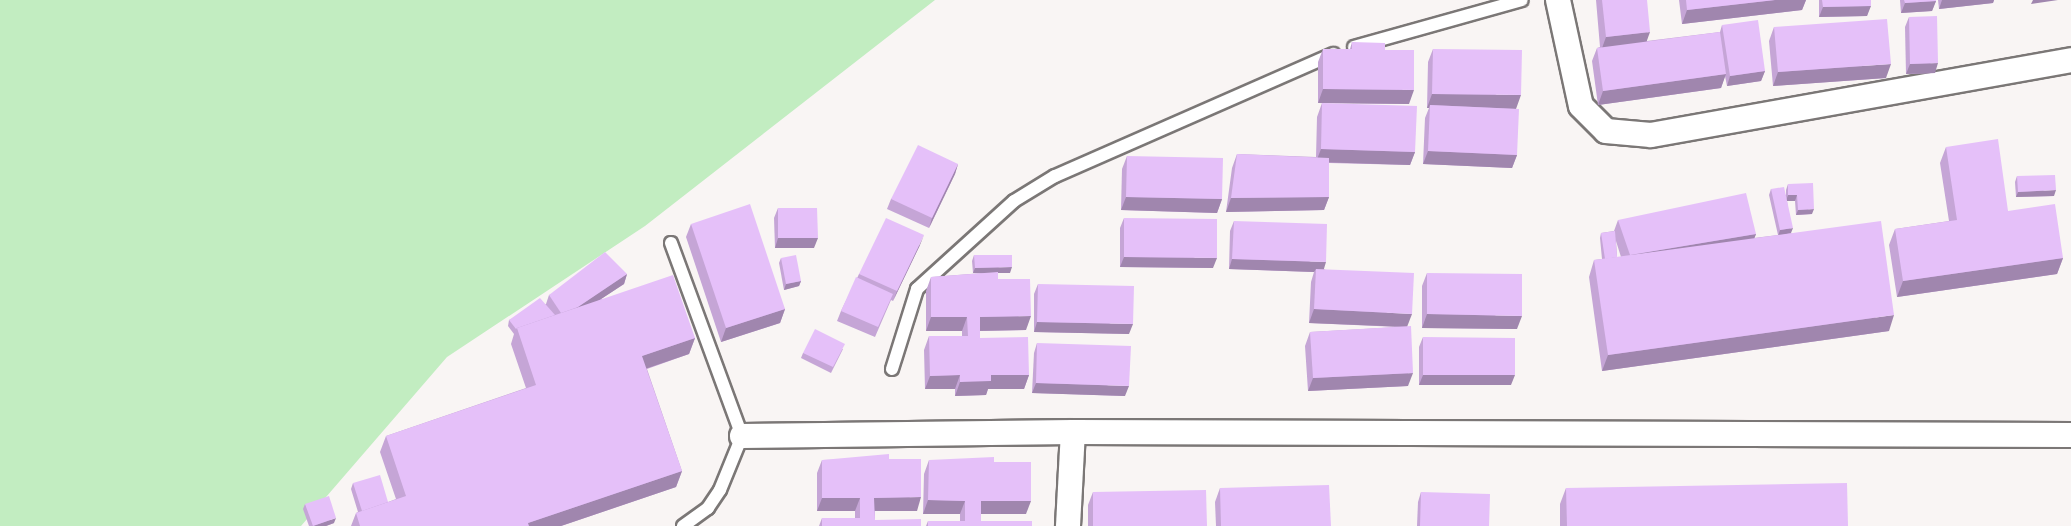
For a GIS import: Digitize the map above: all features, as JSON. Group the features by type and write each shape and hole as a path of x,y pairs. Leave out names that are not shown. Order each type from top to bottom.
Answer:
{"street":[{"path":"1558,0 1581,106 1606,131 1651,135 2071,60"},
{"path":"742,436 1073,432 2071,435"},
{"path":"1068,526 1073,432"}],"lane":[{"path":"892,369 918,289 949,265 977,231 1055,176 1341,50 1522,0"},
{"path":"671,243 742,436 720,490 708,508 683,526"}],"green space":[{"path":"0,0 935,0 645,226 447,357 301,526 0,526"}],"building":[{"path":"1602,0 1647,0 1650,32 1606,37"},
{"path":"1686,0 1775,0 1687,10"},
{"path":"1822,0 1871,0 1871,6 1823,7"},
{"path":"1904,0 1936,0 1936,1 1905,3"},
{"path":"1937,16 1938,63 1910,64 1909,17"},
{"path":"1887,19 1891,64 1778,72 1774,27"},
{"path":"1758,20 1765,71 1730,76 1722,25"},
{"path":"1720,32 1726,74 1603,91 1597,48"},
{"path":"1352,42 1385,43 1385,50 1414,50 1414,90 1323,89 1323,49 1352,49"},
{"path":"1433,49 1522,50 1521,95 1432,94"},
{"path":"1322,103 1417,106 1415,152 1321,149"},
{"path":"1430,105 1519,109 1517,155 1428,151"},
{"path":"1998,139 2008,211 2055,204 2063,258 1903,281 1895,229 1957,220 1946,147"},
{"path":"918,145 958,164 932,218 891,199"},
{"path":"1237,154 1329,158 1329,197 1231,198"},
{"path":"1127,156 1223,158 1222,199 1126,197"},
{"path":"2055,175 2056,190 2018,192 2017,176"},
{"path":"1813,183 1814,209 1798,210 1797,195 1788,195 1788,184"},
{"path":"1784,187 1793,228 1780,230 1771,189"},
{"path":"1746,193 1756,234 1630,255 1618,220"},
{"path":"750,204 785,309 726,328 691,224"},
{"path":"778,208 817,208 818,238 778,238"},
{"path":"886,218 924,235 897,291 859,274"},
{"path":"1124,218 1217,219 1217,258 1124,257"},
{"path":"1234,221 1327,224 1326,262 1232,259"},
{"path":"1881,221 1894,315 1608,355 1594,260"},
{"path":"1615,231 1617,257 1605,259 1601,233"},
{"path":"605,252 627,274 578,307 561,313 549,295"},
{"path":"796,255 801,281 786,284 781,258"},
{"path":"974,255 1012,255 1012,267 975,268"},
{"path":"1316,269 1414,273 1412,314 1314,309"},
{"path":"998,272 998,279 1030,279 1031,316 980,317 980,338 1028,337 1029,375 991,375 991,381 960,382 960,375 930,376 929,336 968,336 967,317 931,317 931,277"},
{"path":"1427,273 1522,274 1522,316 1427,314"},
{"path":"673,275 695,338 642,356 682,471 528,523 529,526 360,526 356,513 406,496 386,436 536,385 517,328"},
{"path":"856,277 893,294 878,327 841,311"},
{"path":"1038,284 1134,286 1133,324 1037,322"},
{"path":"540,298 555,315 516,329 509,320"},
{"path":"1411,326 1413,373 1313,378 1310,332"},
{"path":"815,329 845,344 833,367 803,353"},
{"path":"1423,337 1515,338 1515,375 1423,375"},
{"path":"1037,343 1131,346 1129,386 1036,383"},
{"path":"889,454 889,459 921,459 921,497 874,498 875,520 921,519 921,526 822,526 822,518 860,518 860,498 822,498 822,460"},
{"path":"994,457 994,462 1031,462 1031,501 981,501 981,521 1032,521 1032,526 928,526 928,521 965,521 965,501 928,500 929,460"},
{"path":"380,475 388,502 362,511 353,483"},
{"path":"1847,483 1848,526 1567,526 1566,488"},
{"path":"1329,485 1331,526 1221,526 1220,488"},
{"path":"1206,490 1207,526 1093,526 1093,492"},
{"path":"1421,492 1490,494 1489,526 1420,526"},
{"path":"329,496 336,518 313,526 305,504"}]}
